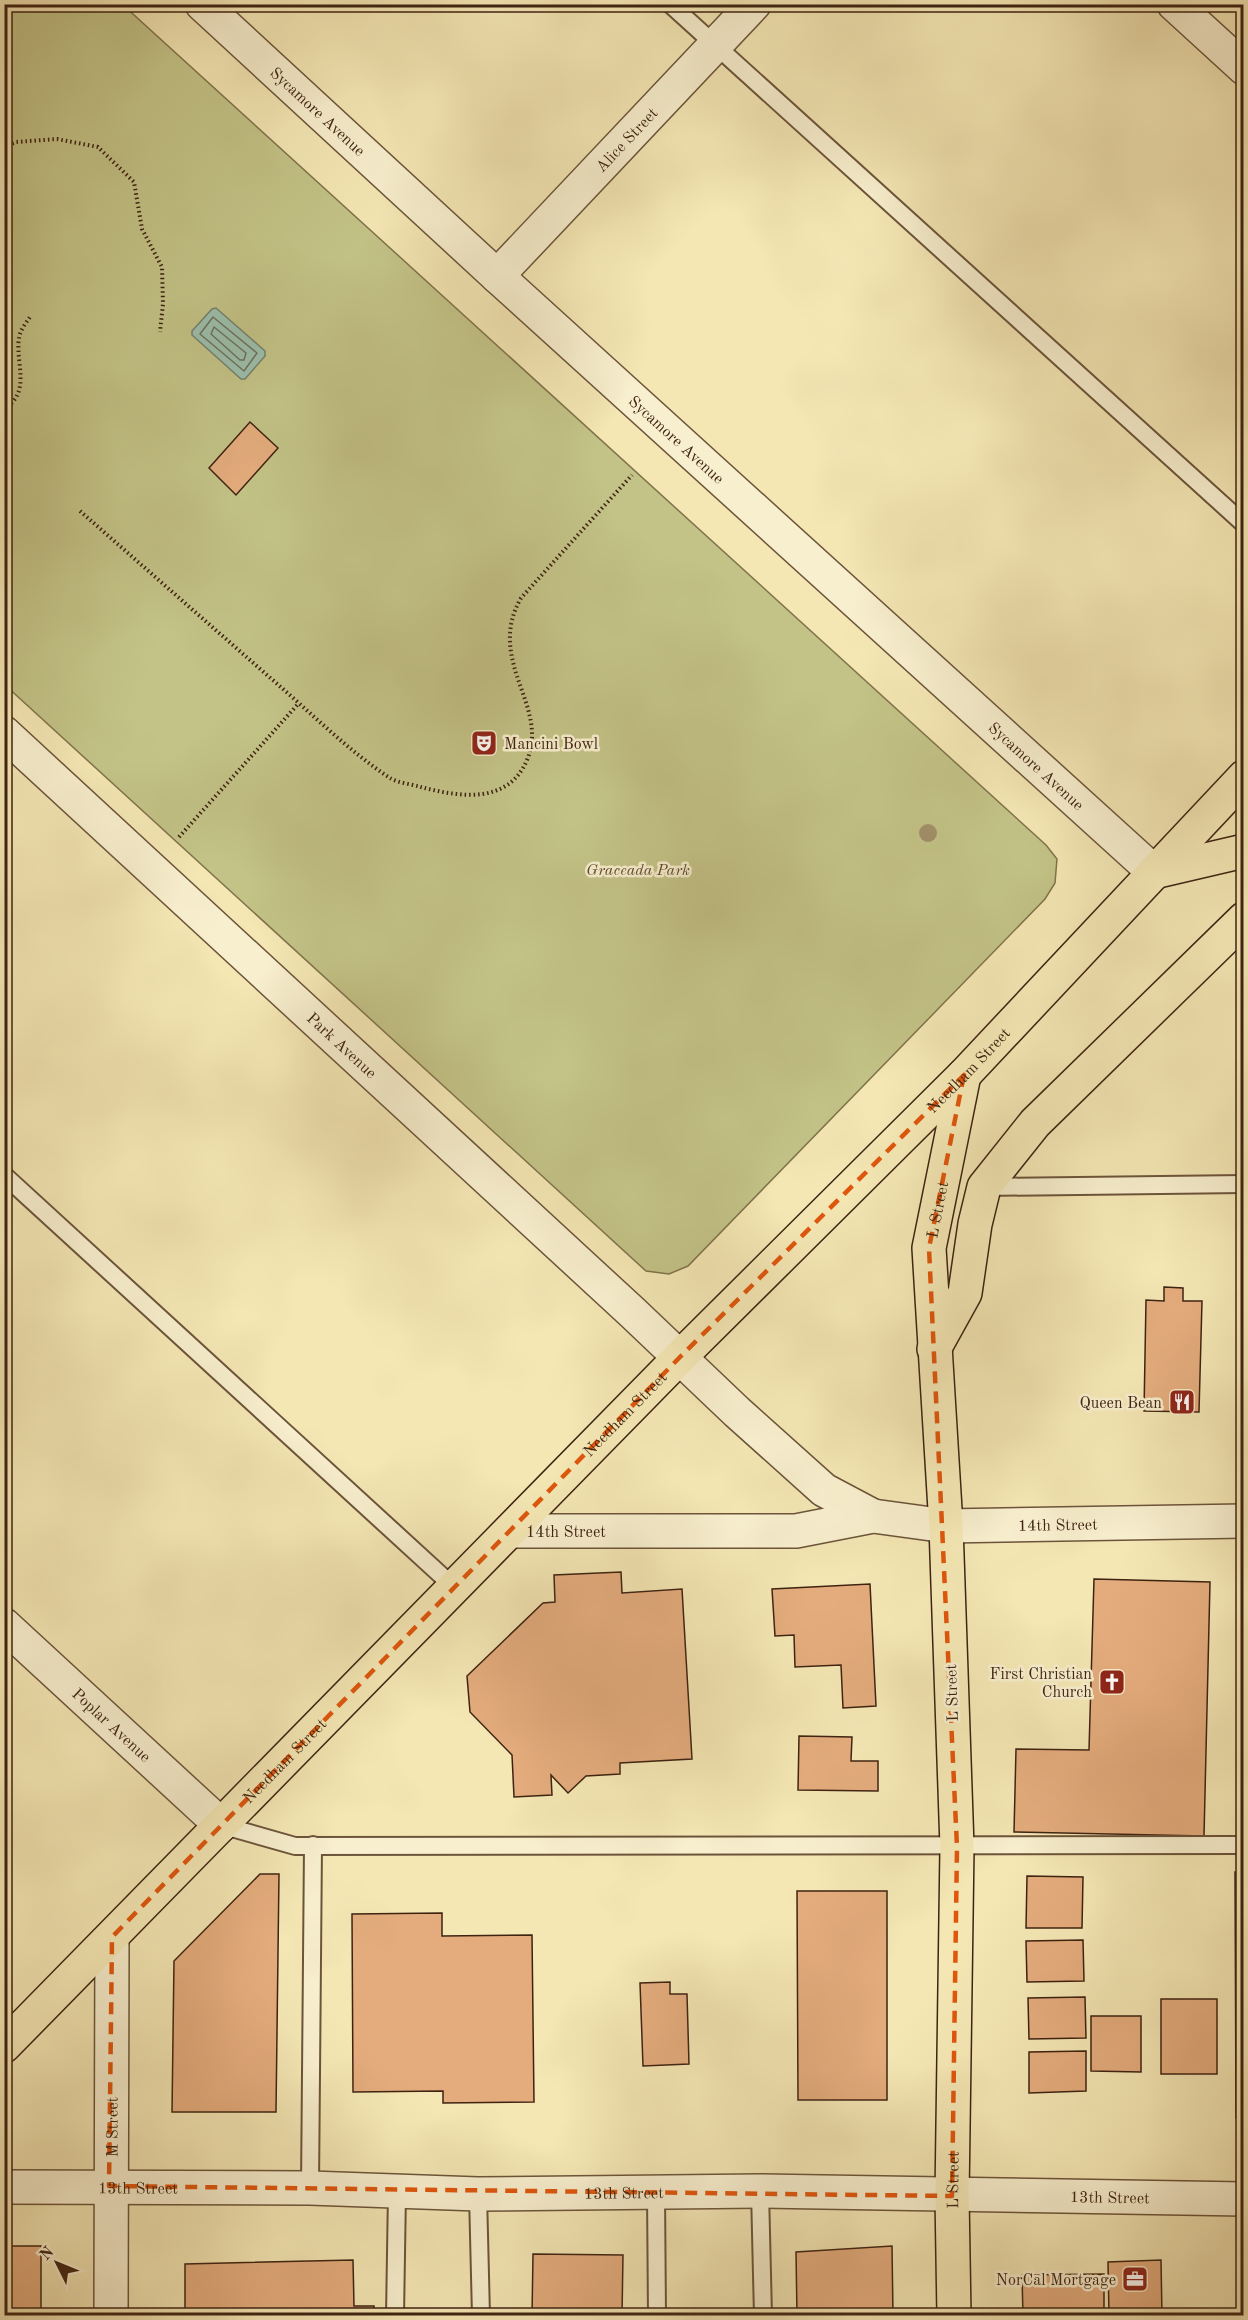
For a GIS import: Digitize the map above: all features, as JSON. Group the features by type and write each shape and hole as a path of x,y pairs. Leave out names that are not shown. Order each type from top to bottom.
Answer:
{"main road":[{"name":"Needham Street","path":"4,2046 680,1357 964,1075 1244,777"},
{"path":"1154,872 1244,851"},
{"path":"934,1349 965,1293 975,1224 984,1187 1035,1123 1244,920"},
{"name":"L Street","path":"954,2316 952,2196 957,1847 946,1526 929,1248 964,1075"}],"street":[{"name":"Sycamore Avenue","path":"202,4 497,276 1154,872"},
{"name":"Alice Street","path":"497,276 754,4"},
{"path":"1174,4 1244,68"},
{"name":"Park Avenue","path":"10,750 680,1357"},
{"name":"14th Street","path":"680,1357 824,1490 873,1516"},
{"name":"14th Street","path":"510,1531 796,1531 873,1516 946,1526 1244,1521"},
{"name":"Poplar Avenue","path":"4,1624 220,1825"},
{"name":"M Street","path":"111,2316 109,2186 112,1937"},
{"name":"13th Street","path":"4,2187 310,2188 478,2194 760,2191 952,2196 1244,2199"}],"lane":[{"path":"670,4 1244,524"},
{"path":"4,1176 455,1588"},
{"path":"984,1187 1244,1184"},
{"path":"220,1825 295,1846 1244,1845"},
{"path":"310,2188 314,1845"},
{"path":"760,2191 764,2316"},
{"path":"395,2316 397,2192"},
{"path":"656,2192 657,2316"},
{"path":"478,2194 481,2316"}],"path":[{"path":"4,147 16,142 57,139 98,147 134,182 142,229 162,267 163,304 160,332"},
{"path":"4,409 18,397 22,379 18,356 19,335 30,317"},
{"path":"80,511 299,703 392,779 473,797 499,792 516,776 527,760 532,740 526,705 509,649 513,612 521,598 632,475"},
{"path":"179,837 299,703"}],"highlighted area":[{"path":"964,1075 929,1248 957,1847 952,2196 109,2186 112,1937 680,1357"}],"green space":[{"name":"Graceada Park","path":"5,5 123,5 1046,845 1057,859 1055,883 1045,899 688,1266 669,1274 646,1271 5,685"}],"water":[{"path":"216,308 265,351 265,356 245,379 241,379 192,335 192,331 212,309"}],"building":[{"path":"250,422 278,448 236,495 209,468"},
{"path":"1164,1287 1183,1288 1183,1301 1202,1301 1199,1412 1144,1411 1146,1300 1164,1301"},
{"path":"621,1572 622,1593 682,1589 692,1759 620,1763 620,1774 586,1776 568,1793 551,1775 552,1795 514,1797 512,1755 470,1712 467,1676 543,1603 555,1602 554,1575"},
{"path":"1094,1579 1210,1582 1204,1836 1014,1832 1016,1749 1089,1750"},
{"path":"870,1584 876,1706 843,1708 841,1665 795,1667 794,1635 775,1636 772,1589"},
{"path":"799,1736 852,1737 851,1761 878,1761 878,1791 798,1790"},
{"path":"1235,1872 1244,1872 1244,2118 1236,2118"},
{"path":"260,1874 279,1874 276,2112 172,2112 174,1961"},
{"path":"1027,1876 1083,1877 1082,1928 1026,1928"},
{"path":"797,1891 887,1891 887,2100 798,2100"},
{"path":"442,1913 442,1936 532,1935 534,2102 443,2103 443,2091 353,2092 352,1914"},
{"path":"1083,1940 1084,1981 1027,1982 1026,1941"},
{"path":"670,1982 670,1994 687,1994 689,2064 643,2066 640,1983"},
{"path":"1085,1997 1086,2038 1029,2039 1028,1998"},
{"path":"1161,1999 1217,1999 1217,2074 1161,2074"},
{"path":"1091,2016 1141,2016 1141,2072 1091,2071"},
{"path":"1086,2051 1086,2091 1029,2093 1029,2052"},
{"path":"4,2246 41,2246 41,2316 4,2316"},
{"path":"892,2246 893,2316 797,2316 796,2252"},
{"path":"533,2254 623,2255 622,2316 532,2316"},
{"path":"353,2260 354,2306 374,2306 374,2316 185,2316 185,2264"},
{"path":"1161,2260 1162,2316 1109,2316 1108,2262"},
{"path":"1104,2274 1104,2316 1023,2316 1022,2275"}],"place":[{"name":"Mancini Bowl","path":"484,743"},
{"name":"Queen Bean","path":"1182,1402"},
{"name":"First Christian Church","path":"1112,1682"},
{"name":"NorCal Mortgage","path":"1135,2279"}]}
